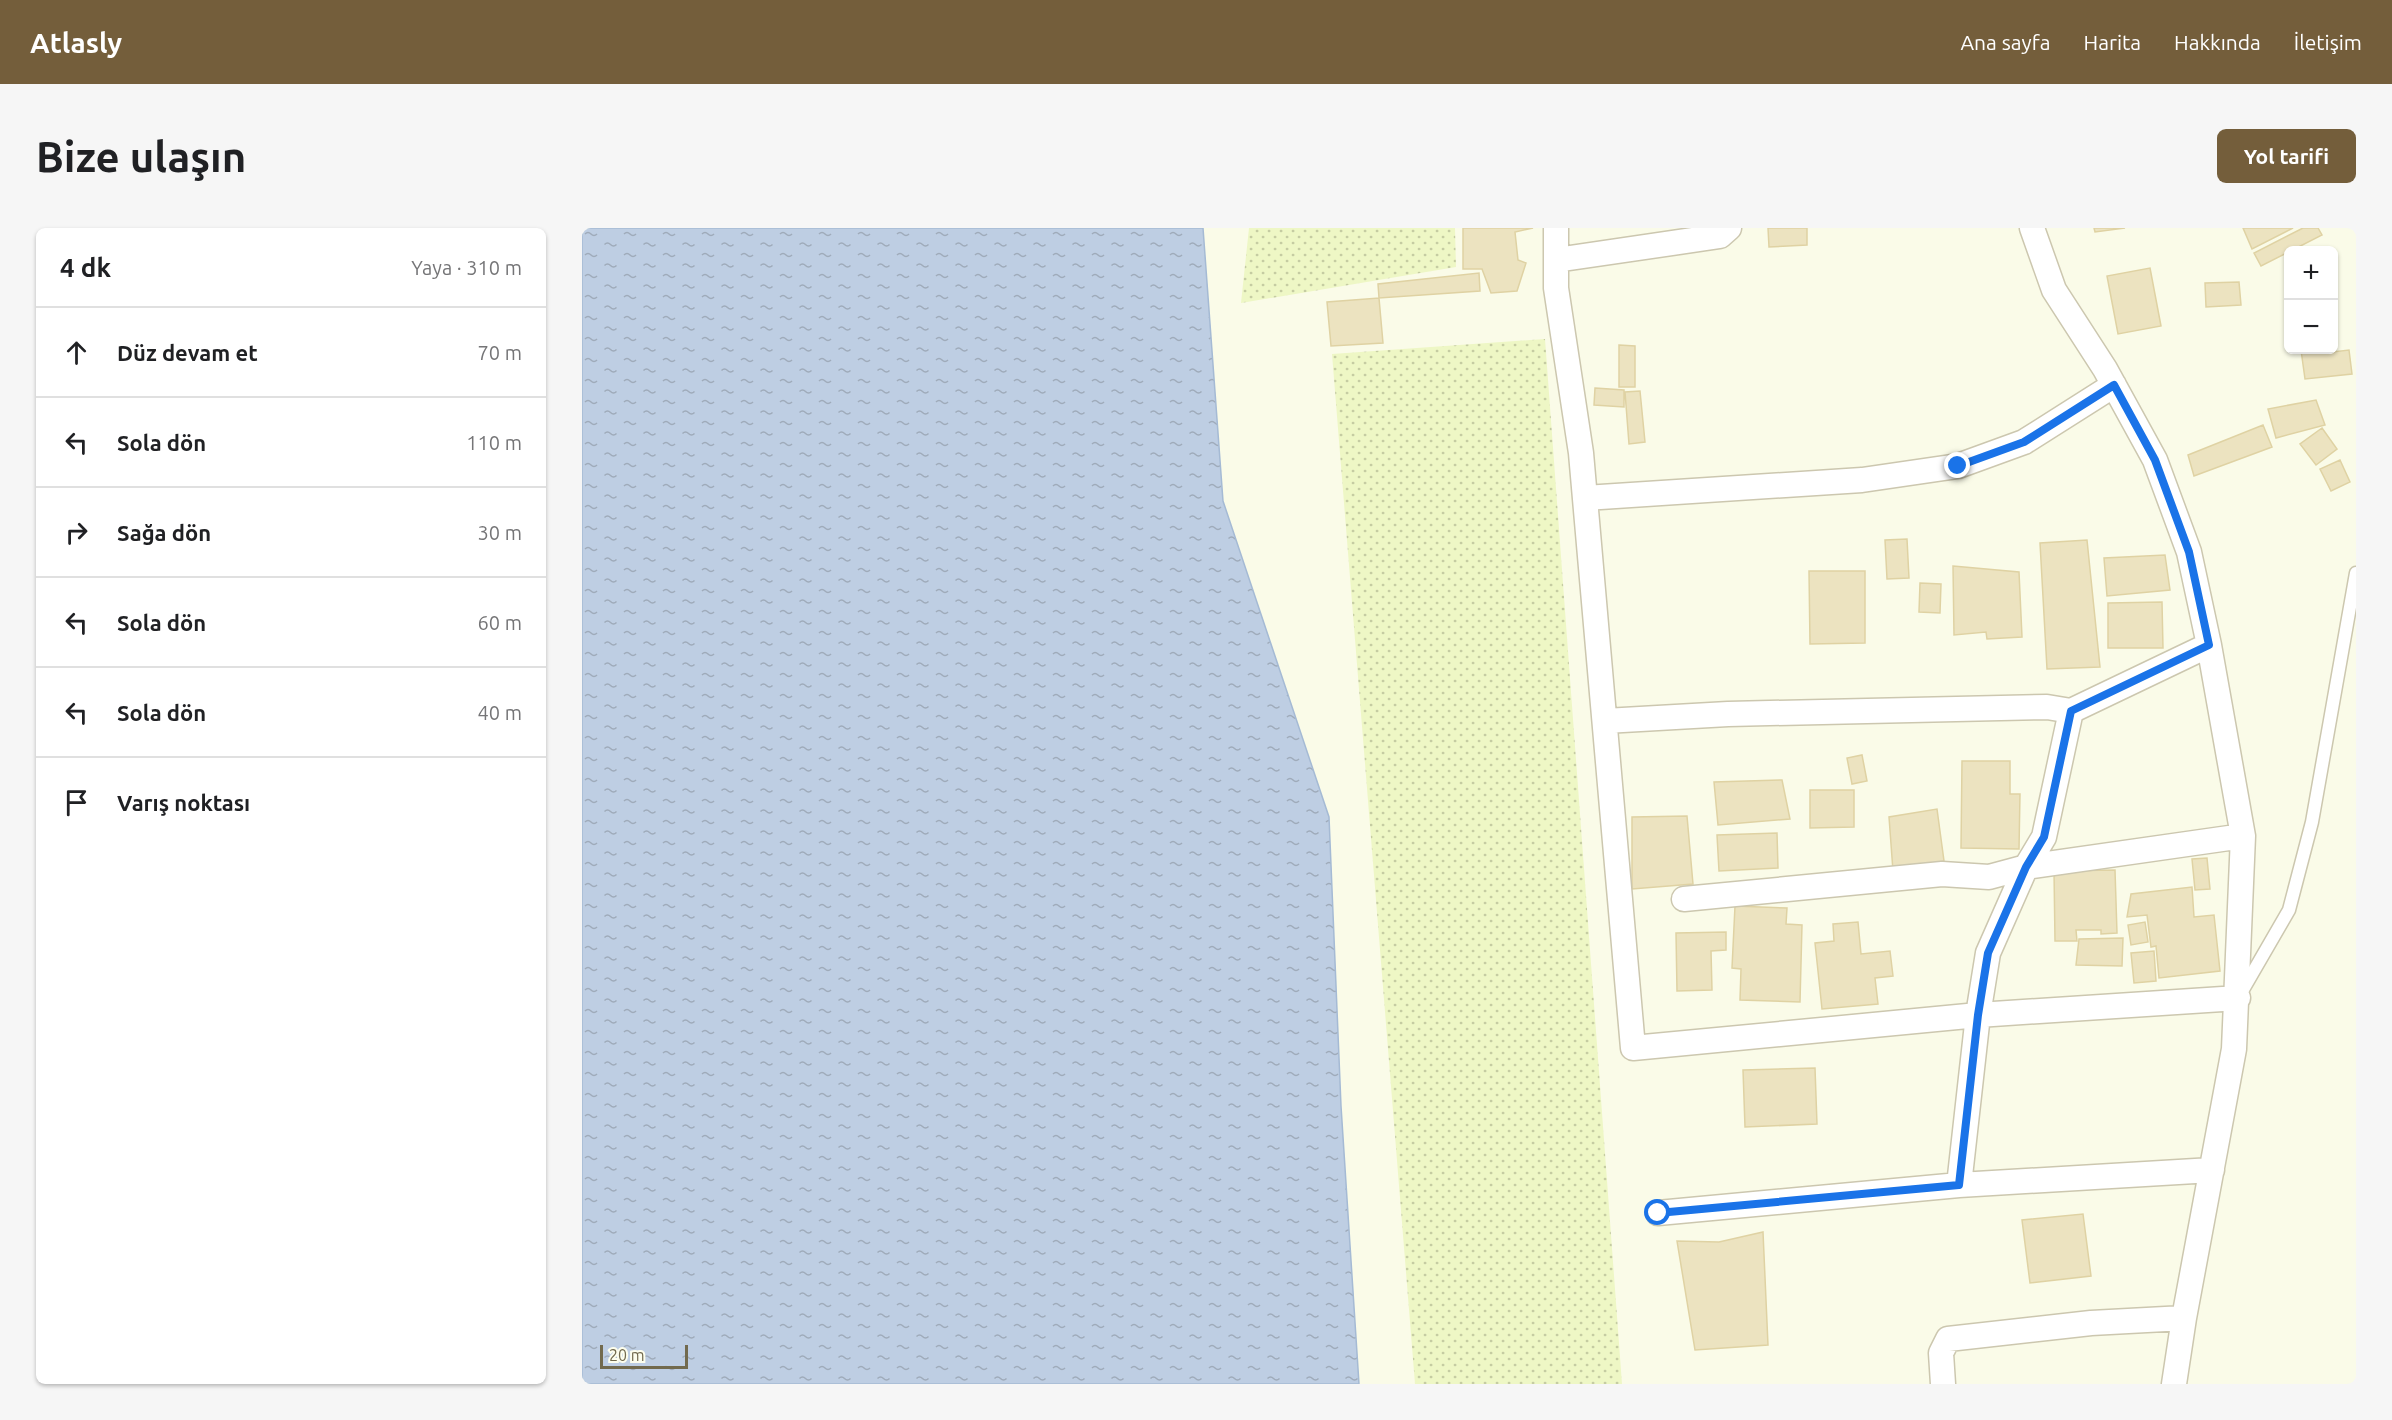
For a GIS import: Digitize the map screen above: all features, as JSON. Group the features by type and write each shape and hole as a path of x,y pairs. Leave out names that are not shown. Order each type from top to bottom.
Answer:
{"street":[{"path":"1556,228 1556,288 1581,453 1633,1048 1978,1015 2238,998"},
{"path":"1556,261 1720,236 1729,228"},
{"path":"2032,228 2054,290 2114,385 2155,460 2185,542 2209,645 2243,836 2238,998 2234,1049 2174,1384"},
{"path":"1585,498 1862,480 1958,466 2024,442 2114,385"},
{"path":"1605,721 1728,714 2047,707 2071,711 2209,645"},
{"path":"1959,1185 1978,1015 1988,953 2026,867 2044,837 2071,711"},
{"path":"1684,898 1942,874 1989,877 2026,867 2243,836"},
{"path":"1658,1213 1959,1185 2212,1170"},
{"path":"1943,1384 1941,1353 1948,1340 2091,1323 2184,1318"}],"lane":[{"path":"2238,998 2289,910 2312,822 2356,573"}],"sand":[{"path":"1249,228 1455,228 1456,267 1241,303"},
{"path":"1545,339 1622,1384 1415,1384 1332,354"}],"water":[{"path":"582,228 1203,228 1223,501 1329,817 1341,1106 1359,1384 582,1384"}],"building":[{"path":"1463,228 1533,228 1515,232 1518,260 1526,263 1517,291 1491,293 1482,269 1463,269"},
{"path":"1768,228 1807,228 1807,245 1769,247"},
{"path":"2094,228 2125,228 2095,232"},
{"path":"2243,228 2293,228 2252,249"},
{"path":"2303,228 2318,228 2322,235 2300,246 2284,246 2284,254 2261,266 2254,253"},
{"path":"2150,268 2161,326 2118,334 2107,276"},
{"path":"1479,273 1480,291 1379,298 1378,284"},
{"path":"2239,282 2241,305 2206,307 2205,283"},
{"path":"1379,298 1383,343 1331,346 1327,302"},
{"path":"1619,345 1635,346 1635,387 1619,387"},
{"path":"2349,350 2352,374 2305,379 2302,354 2338,354 2338,351"},
{"path":"1595,388 1624,390 1624,407 1594,405"},
{"path":"1640,391 1645,442 1629,444 1625,392"},
{"path":"2316,400 2325,425 2276,438 2268,409"},
{"path":"2263,425 2272,447 2194,476 2188,455"},
{"path":"2322,428 2337,449 2316,465 2300,444"},
{"path":"2340,460 2350,482 2331,491 2320,469"},
{"path":"1907,539 1909,578 1887,579 1885,540"},
{"path":"2087,540 2100,667 2047,669 2040,543"},
{"path":"2165,555 2170,590 2107,596 2104,558"},
{"path":"1953,566 2019,572 2022,637 1987,639 1986,632 1954,635"},
{"path":"1809,571 1865,571 1865,643 1810,644"},
{"path":"1920,583 1941,584 1940,613 1919,612"},
{"path":"2162,602 2163,648 2108,648 2108,603"},
{"path":"1862,755 1867,781 1852,784 1847,758"},
{"path":"1962,761 2010,761 2010,794 2020,794 2019,849 1961,848"},
{"path":"1782,780 1790,819 1718,825 1714,782"},
{"path":"1810,790 1854,790 1854,827 1810,828"},
{"path":"1937,809 1944,861 1893,871 1889,817"},
{"path":"1687,816 1693,884 1632,889 1632,817"},
{"path":"1777,833 1778,868 1719,871 1717,835"},
{"path":"2207,858 2210,889 2195,890 2192,859"},
{"path":"2115,870 2117,933 2101,934 2101,930 2076,930 2077,941 2055,941 2054,871"},
{"path":"2192,887 2194,917 2214,915 2220,971 2159,978 2156,946 2151,947 2147,915 2127,917 2131,894"},
{"path":"1735,906 1787,908 1786,924 1802,925 1800,1002 1740,1000 1741,969 1732,968"},
{"path":"1858,922 1861,954 1890,951 1893,976 1875,978 1878,1004 1822,1009 1815,943 1834,941 1833,924"},
{"path":"2145,922 2148,942 2131,945 2128,925"},
{"path":"1726,932 1726,950 1711,951 1712,990 1677,991 1676,933"},
{"path":"2123,938 2122,966 2076,965 2079,939"},
{"path":"2154,951 2156,981 2134,983 2131,953"},
{"path":"1815,1068 1817,1124 1745,1127 1743,1070"},
{"path":"2083,1214 2091,1276 2030,1283 2022,1220"},
{"path":"1763,1232 1768,1345 1695,1350 1677,1241 1719,1242"}],"route":[{"path":"1658,1213 1959,1185 1978,1015 1988,953 2026,867 2044,837 2071,711 2209,645 2189,552 2155,460 2114,385 2024,442 1958,466"}]}
